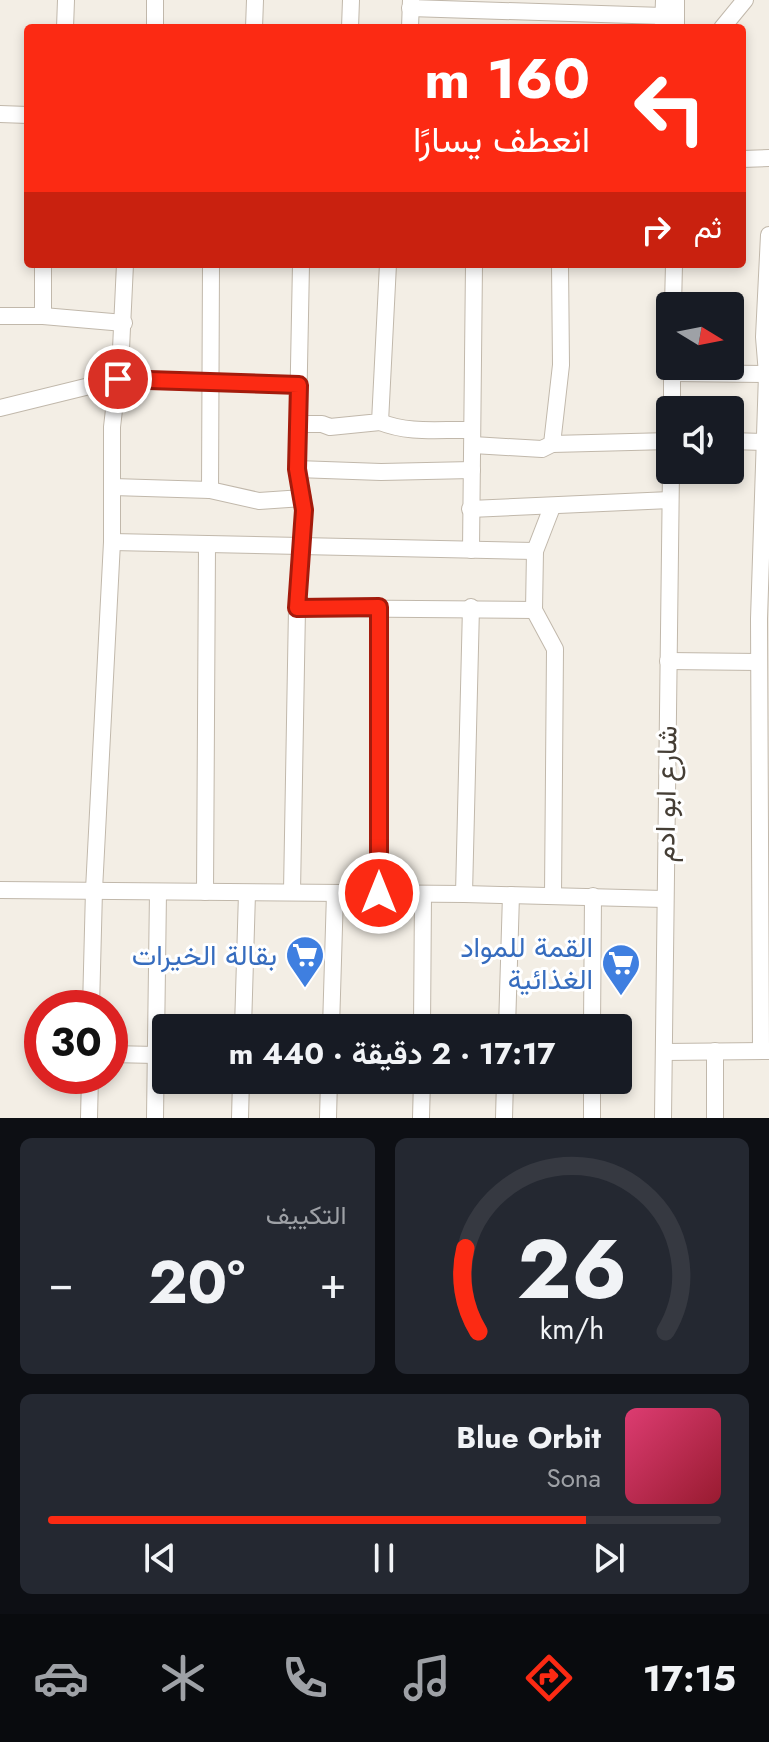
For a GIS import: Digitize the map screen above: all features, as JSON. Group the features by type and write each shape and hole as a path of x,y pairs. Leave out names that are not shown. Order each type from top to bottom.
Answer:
{"street":[{"path":"65,24 66,0"},
{"path":"155,0 155,24"},
{"path":"254,24 255,0"},
{"path":"350,24 351,0"},
{"path":"676,0 676,24"},
{"path":"725,24 745,0"},
{"path":"410,4 565,6 663,15"},
{"path":"0,114 24,115"},
{"path":"746,159 769,158"},
{"path":"664,1052 765,1051 764,684 759,662 764,619 769,235"},
{"path":"43,268 43,316"},
{"path":"91,990 112,542 112,427 124,323 125,268"},
{"path":"210,490 211,268"},
{"path":"292,892 297,608 303,547 303,498 297,469 301,268"},
{"path":"380,422 388,268"},
{"path":"471,550 474,268"},
{"path":"552,444 561,365 560,268"},
{"path":"673,292 674,268"},
{"path":"0,316 43,316 124,323"},
{"path":"744,373 768,374"},
{"path":"0,408 118,379 299,385"},
{"path":"298,424 330,427 380,422 396,429 542,449 552,444 656,441"},
{"path":"744,441 765,442"},
{"path":"297,469 381,472 472,470"},
{"name":"شارع ابو ادم","path":"663,1118 671,484"},
{"path":"113,487 210,490 259,501 303,498"},
{"path":"470,509 670,500"},
{"path":"552,507 535,551 534,610 555,649 553,896"},
{"path":"112,542 535,551"},
{"path":"205,892 207,545"},
{"path":"379,607 379,893"},
{"path":"297,608 471,607 534,610"},
{"path":"464,894 471,607"},
{"path":"668,661 759,662"},
{"path":"0,890 664,899"},
{"path":"157,1014 158,892"},
{"path":"243,1014 247,893"},
{"path":"331,1014 335,893"},
{"path":"422,1014 423,894"},
{"path":"507,1014 511,895"},
{"path":"592,1014 593,896"},
{"path":"715,1051 715,1118"},
{"path":"128,1054 152,1055"},
{"path":"89,1118 90,1094"},
{"path":"155,1094 155,1118"},
{"path":"240,1118 241,1094"},
{"path":"328,1118 329,1094"},
{"path":"421,1118 422,1094"},
{"path":"504,1118 505,1094"},
{"path":"592,1094 592,1118"}],"place":[{"name":"بقالة الخيرات","path":"305,989"},
{"name":"القمة للمواد الغذائية","path":"621,997"}],"route":[{"path":"118,379 299,385 297,469 304,510 297,608 379,607 379,893"}]}
